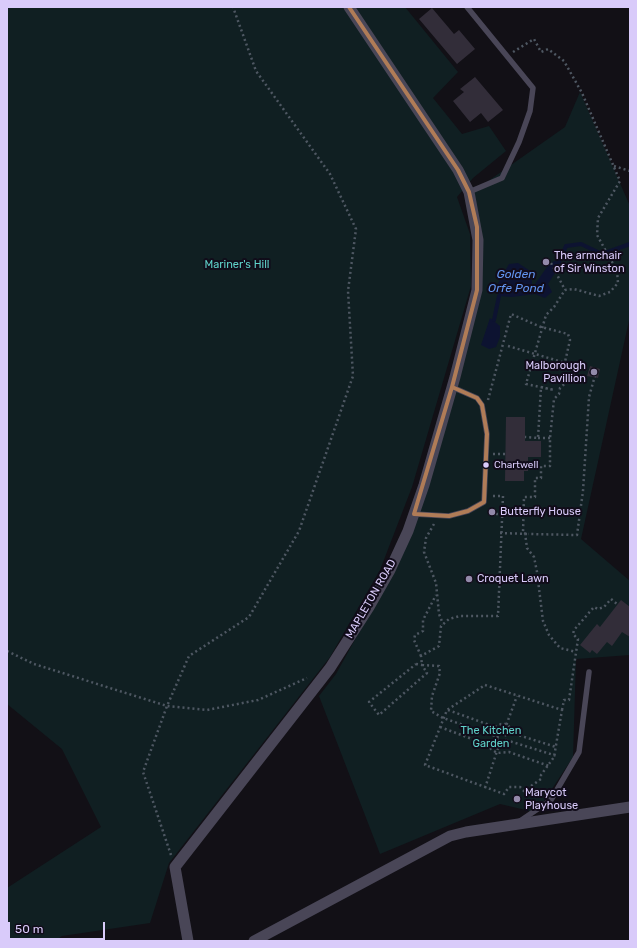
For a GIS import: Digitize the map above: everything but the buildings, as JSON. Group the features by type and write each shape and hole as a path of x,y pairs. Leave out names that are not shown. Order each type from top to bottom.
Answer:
{"street":[{"name":"MAPLETON ROAD","path":"175,867 330,668 382,585 414,514 452,387 478,284 477,227 469,192 458,170 349,7"},
{"path":"254,941 450,836 466,832 630,807"},
{"path":"175,867 188,941"}],"lane":[{"path":"467,7 533,88 530,111 519,142 502,178 469,192"},
{"path":"414,514 438,517 468,511 484,502 487,434 482,405 477,398 452,387"},
{"path":"515,825 551,800 579,752 590,672"}],"path":[{"path":"175,867 143,772 167,706 189,656 249,617 299,531 353,376 348,291 356,229 330,174 256,71 233,7"},
{"path":"508,56 534,39 542,52 548,49 564,61 582,93 620,181 598,218 596,235 617,271 618,283 610,292 599,296 574,289 565,290"},
{"path":"613,166 630,171"},
{"path":"551,262 565,290"},
{"path":"554,390 526,384 541,327 546,315 554,308 565,290"},
{"path":"484,414 511,314 541,327 569,336 570,342 565,362"},
{"path":"500,533 577,535 584,491 588,397 596,372 508,346"},
{"path":"576,652 560,648 548,635 543,621 534,558 527,548 526,533 523,533 524,497 535,497 534,478 542,478 542,466 550,466 550,438 554,399 559,394 560,388 573,376 578,366"},
{"path":"538,438 541,387 554,390 559,394"},
{"path":"525,437 550,438"},
{"path":"421,656 439,646 441,626 450,619 460,616 498,616 500,533 503,496"},
{"path":"496,514 524,515"},
{"path":"438,517 426,538 424,552 436,583 439,614 443,624"},
{"path":"437,593 423,620 422,631 415,635 414,640 421,656 422,665 427,673 379,715 369,702 416,664 422,665 439,666 440,673 430,704 431,711 443,718 498,737 500,742 485,788"},
{"path":"562,710 485,685 447,710 425,765 504,794 507,788 520,787 524,791 541,779 542,775 556,756 556,747 564,700 569,700 578,639 573,634 574,630 594,607 598,609 604,607 611,599 617,604"},
{"path":"7,650 34,664 167,706 207,710 258,700 310,676"},
{"path":"498,737 503,734 517,696"},
{"path":"447,710 494,727 501,724 507,724"},
{"path":"507,724 515,734 556,747"},
{"path":"440,727 488,745 497,754 509,752 549,766"},
{"path":"503,734 506,740"},
{"path":"500,742 506,740 556,756"}],"green space":[{"name":"Mariner's Hill","path":"7,7 405,7 458,72 433,98 462,134 489,126 506,151 473,178 457,197 470,234 471,286 412,487 380,570 330,657 169,863 150,923 62,936 55,941 7,941 7,888 101,827 62,749 7,704"},
{"name":"The Kitchen Garden","path":"580,92 630,206 630,316 581,539 630,581 630,655 576,659 573,757 542,804 530,811 500,804 380,854 319,696 336,674 385,585 419,515 482,289 474,191 565,127"}],"water":[{"name":"Golden Orfe Pond","path":"554,261 559,262 558,268 548,284 552,292 545,298 535,294 512,297 499,296 497,285 509,264 518,263 532,272 532,285 535,284 547,267"},
{"path":"490,318 500,326 500,337 496,347 489,349 481,345"}],"waterway":[{"path":"559,262 566,246 581,244 602,254 630,244"},
{"path":"494,320 499,296"}],"transit line":[{"path":"349,7 458,170 469,192 477,227 477,290 452,387"},
{"path":"452,387 477,398 482,405 487,434 484,502 468,511 449,516 414,514 452,387"}],"place":[{"name":"The armchair of Sir Winston","path":"546,262"},
{"name":"Malborough Pavillion","path":"594,372"},
{"name":"Chartwell","path":"486,465"},
{"name":"Butterfly House","path":"492,512"},
{"name":"Croquet Lawn","path":"469,579"},
{"name":"Marycot Playhouse","path":"517,799"}]}
